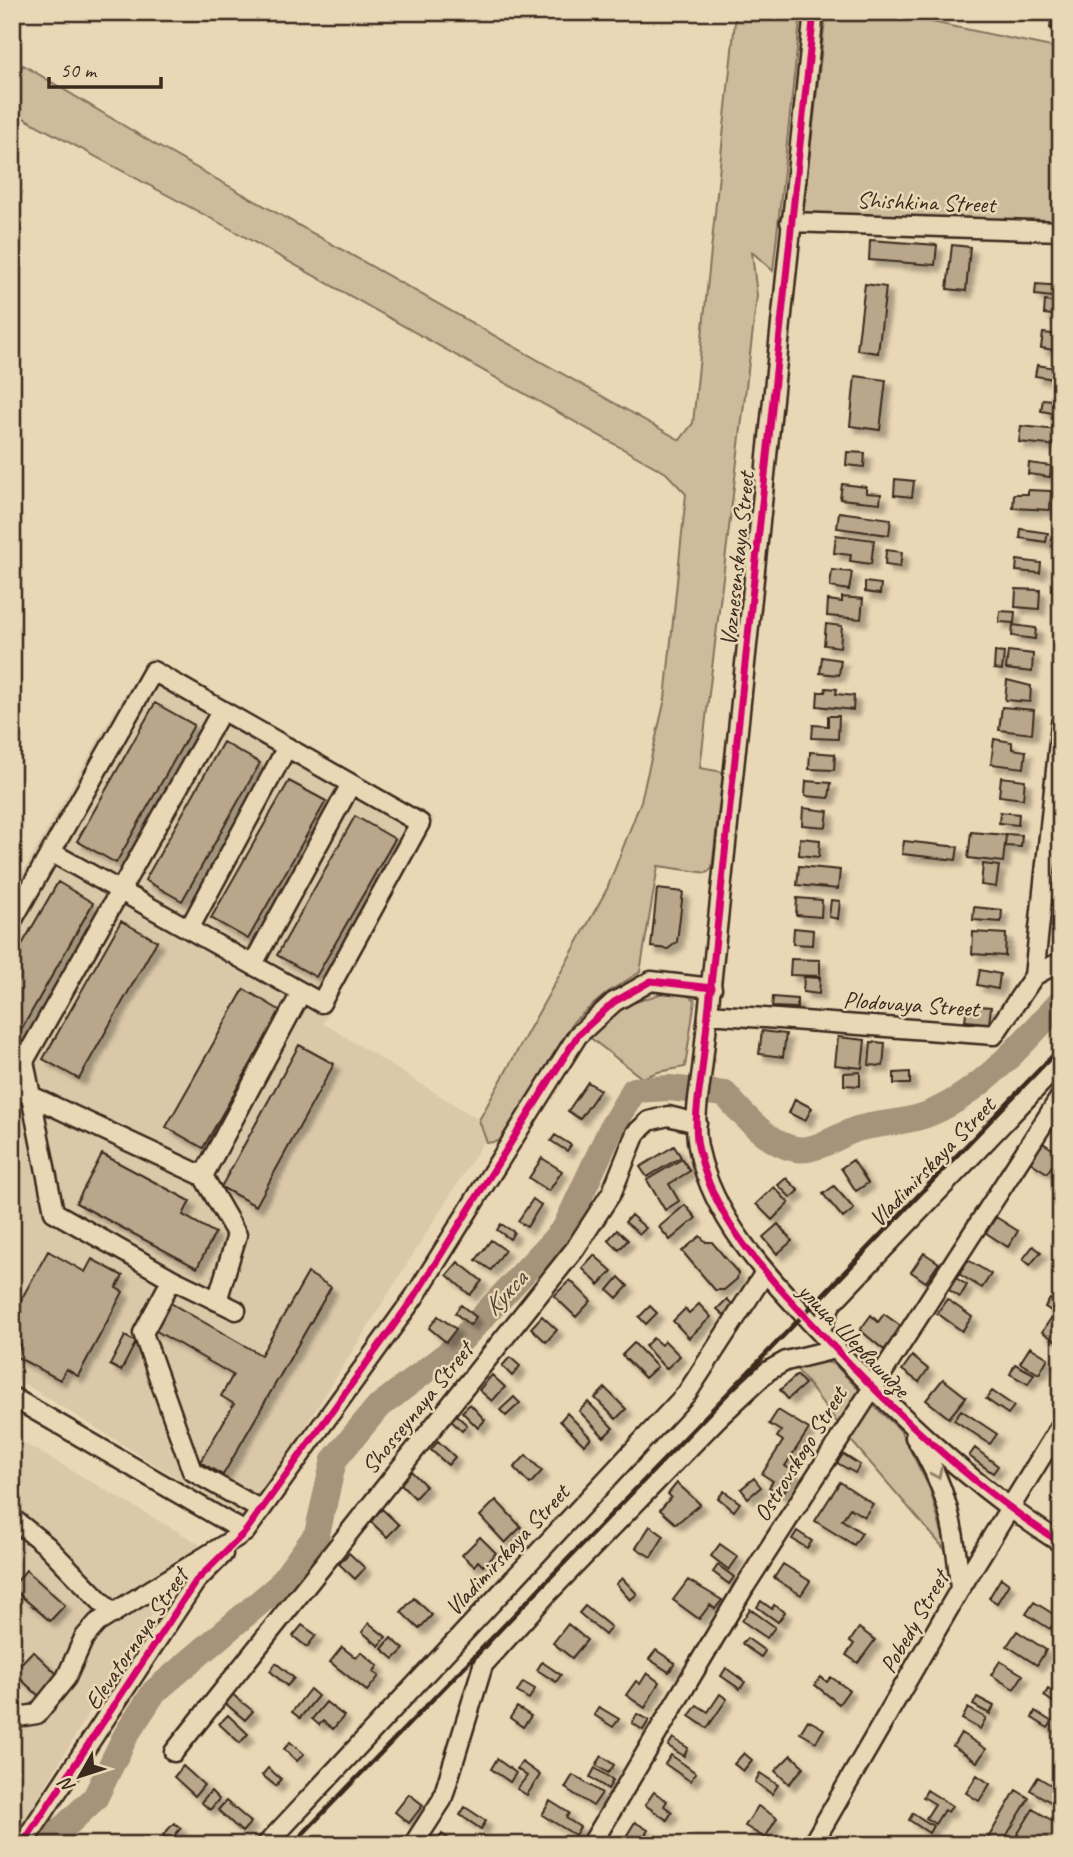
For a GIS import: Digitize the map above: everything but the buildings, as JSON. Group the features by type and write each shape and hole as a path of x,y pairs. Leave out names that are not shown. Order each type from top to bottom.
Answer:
{"street":[{"name":"Voznesenskaya Street","path":"698,1117 814,12"},
{"name":"Shishkina Street","path":"790,222 1061,231"},
{"path":"12,921 153,671 420,823 321,1003 51,852"},
{"path":"222,710 24,1061 54,1212 172,1279 236,1310"},
{"name":"Plodovaya Street","path":"709,1014 994,1035 1034,976 1061,723"},
{"path":"189,929 287,747"},
{"path":"253,964 351,784"},
{"path":"1034,976 1061,961"},
{"path":"12,1718 37,1714 66,1678 84,1638 97,1623 245,1532 415,1296 578,1035 614,1002 651,981 712,988"},
{"path":"204,1176 301,993"},
{"name":"Vladimirskaya Street","path":"820,1332 831,1304 1061,1062"},
{"path":"12,1087 204,1176 237,1235 217,1301"},
{"name":"Ostrovskogo Street","path":"591,1845 745,1586 1061,1096"},
{"name":"Shosseynaya Street","path":"174,1752 575,1249 612,1192 636,1133 649,1121 668,1116 698,1117"},
{"name":"улица Шервашидзе","path":"698,1117 698,1151 716,1200 764,1274 871,1388 901,1416 1010,1511 1061,1543"},
{"name":"Vladimirskaya Street","path":"266,1845 687,1393 764,1274"},
{"path":"172,1279 143,1333 192,1471 261,1510"},
{"path":"413,1845 442,1800 483,1665 718,1418 768,1371 786,1361 835,1349"},
{"path":"12,1397 245,1532"},
{"name":"улица Шервашидзе","path":"901,1416 929,1457 945,1494 956,1536 960,1589"},
{"name":"Pobedy Street","path":"812,1845 960,1589 1061,1425"},
{"path":"12,1518 47,1546 113,1614"},
{"name":"Elevatornaya Street","path":"22,1845 196,1581 245,1532"}],"shaded area":[{"path":"736,12 801,12 773,271 752,252 757,296 700,768 723,772 712,868 707,873 658,866 640,972 608,992 574,1021 501,1141 487,1143 479,1120 607,889 641,801 665,699 686,494 666,473 229,228 12,112 12,88 23,65 156,145 680,440 693,423"},
{"path":"826,12 884,12 1061,49 1061,226 814,216 803,213"},
{"path":"149,657 435,818 323,1023 479,1120 486,1138 246,1521 12,1376 12,1159 24,1147 12,1139 12,892 112,715"},
{"path":"663,993 685,994 695,1000 685,1067 642,1078 588,1036 624,1006"},
{"path":"819,1361 834,1364 862,1393 840,1426 793,1364"},
{"path":"874,1406 900,1430 930,1489 947,1552 848,1437"},
{"path":"12,1436 201,1545 123,1656 12,1842"}],"waterway":[{"name":"Кукса","path":"39,1845 60,1831 95,1798 126,1735 154,1692 279,1586 317,1534 334,1460 377,1408 451,1351 565,1228 612,1127 634,1090 669,1088 725,1094 752,1123 775,1141 788,1147 812,1148 857,1129 918,1118 946,1106 1000,1066 1061,1002"}],"railway":[{"path":"292,1845 1061,1047"}],"cycle path":[{"path":"814,12 697,1106 697,1140 707,1177 731,1226 781,1290 903,1417 963,1471 1061,1543"},
{"path":"22,1845 196,1581 245,1532 415,1296 578,1035 614,1002 651,981 712,988"}]}
